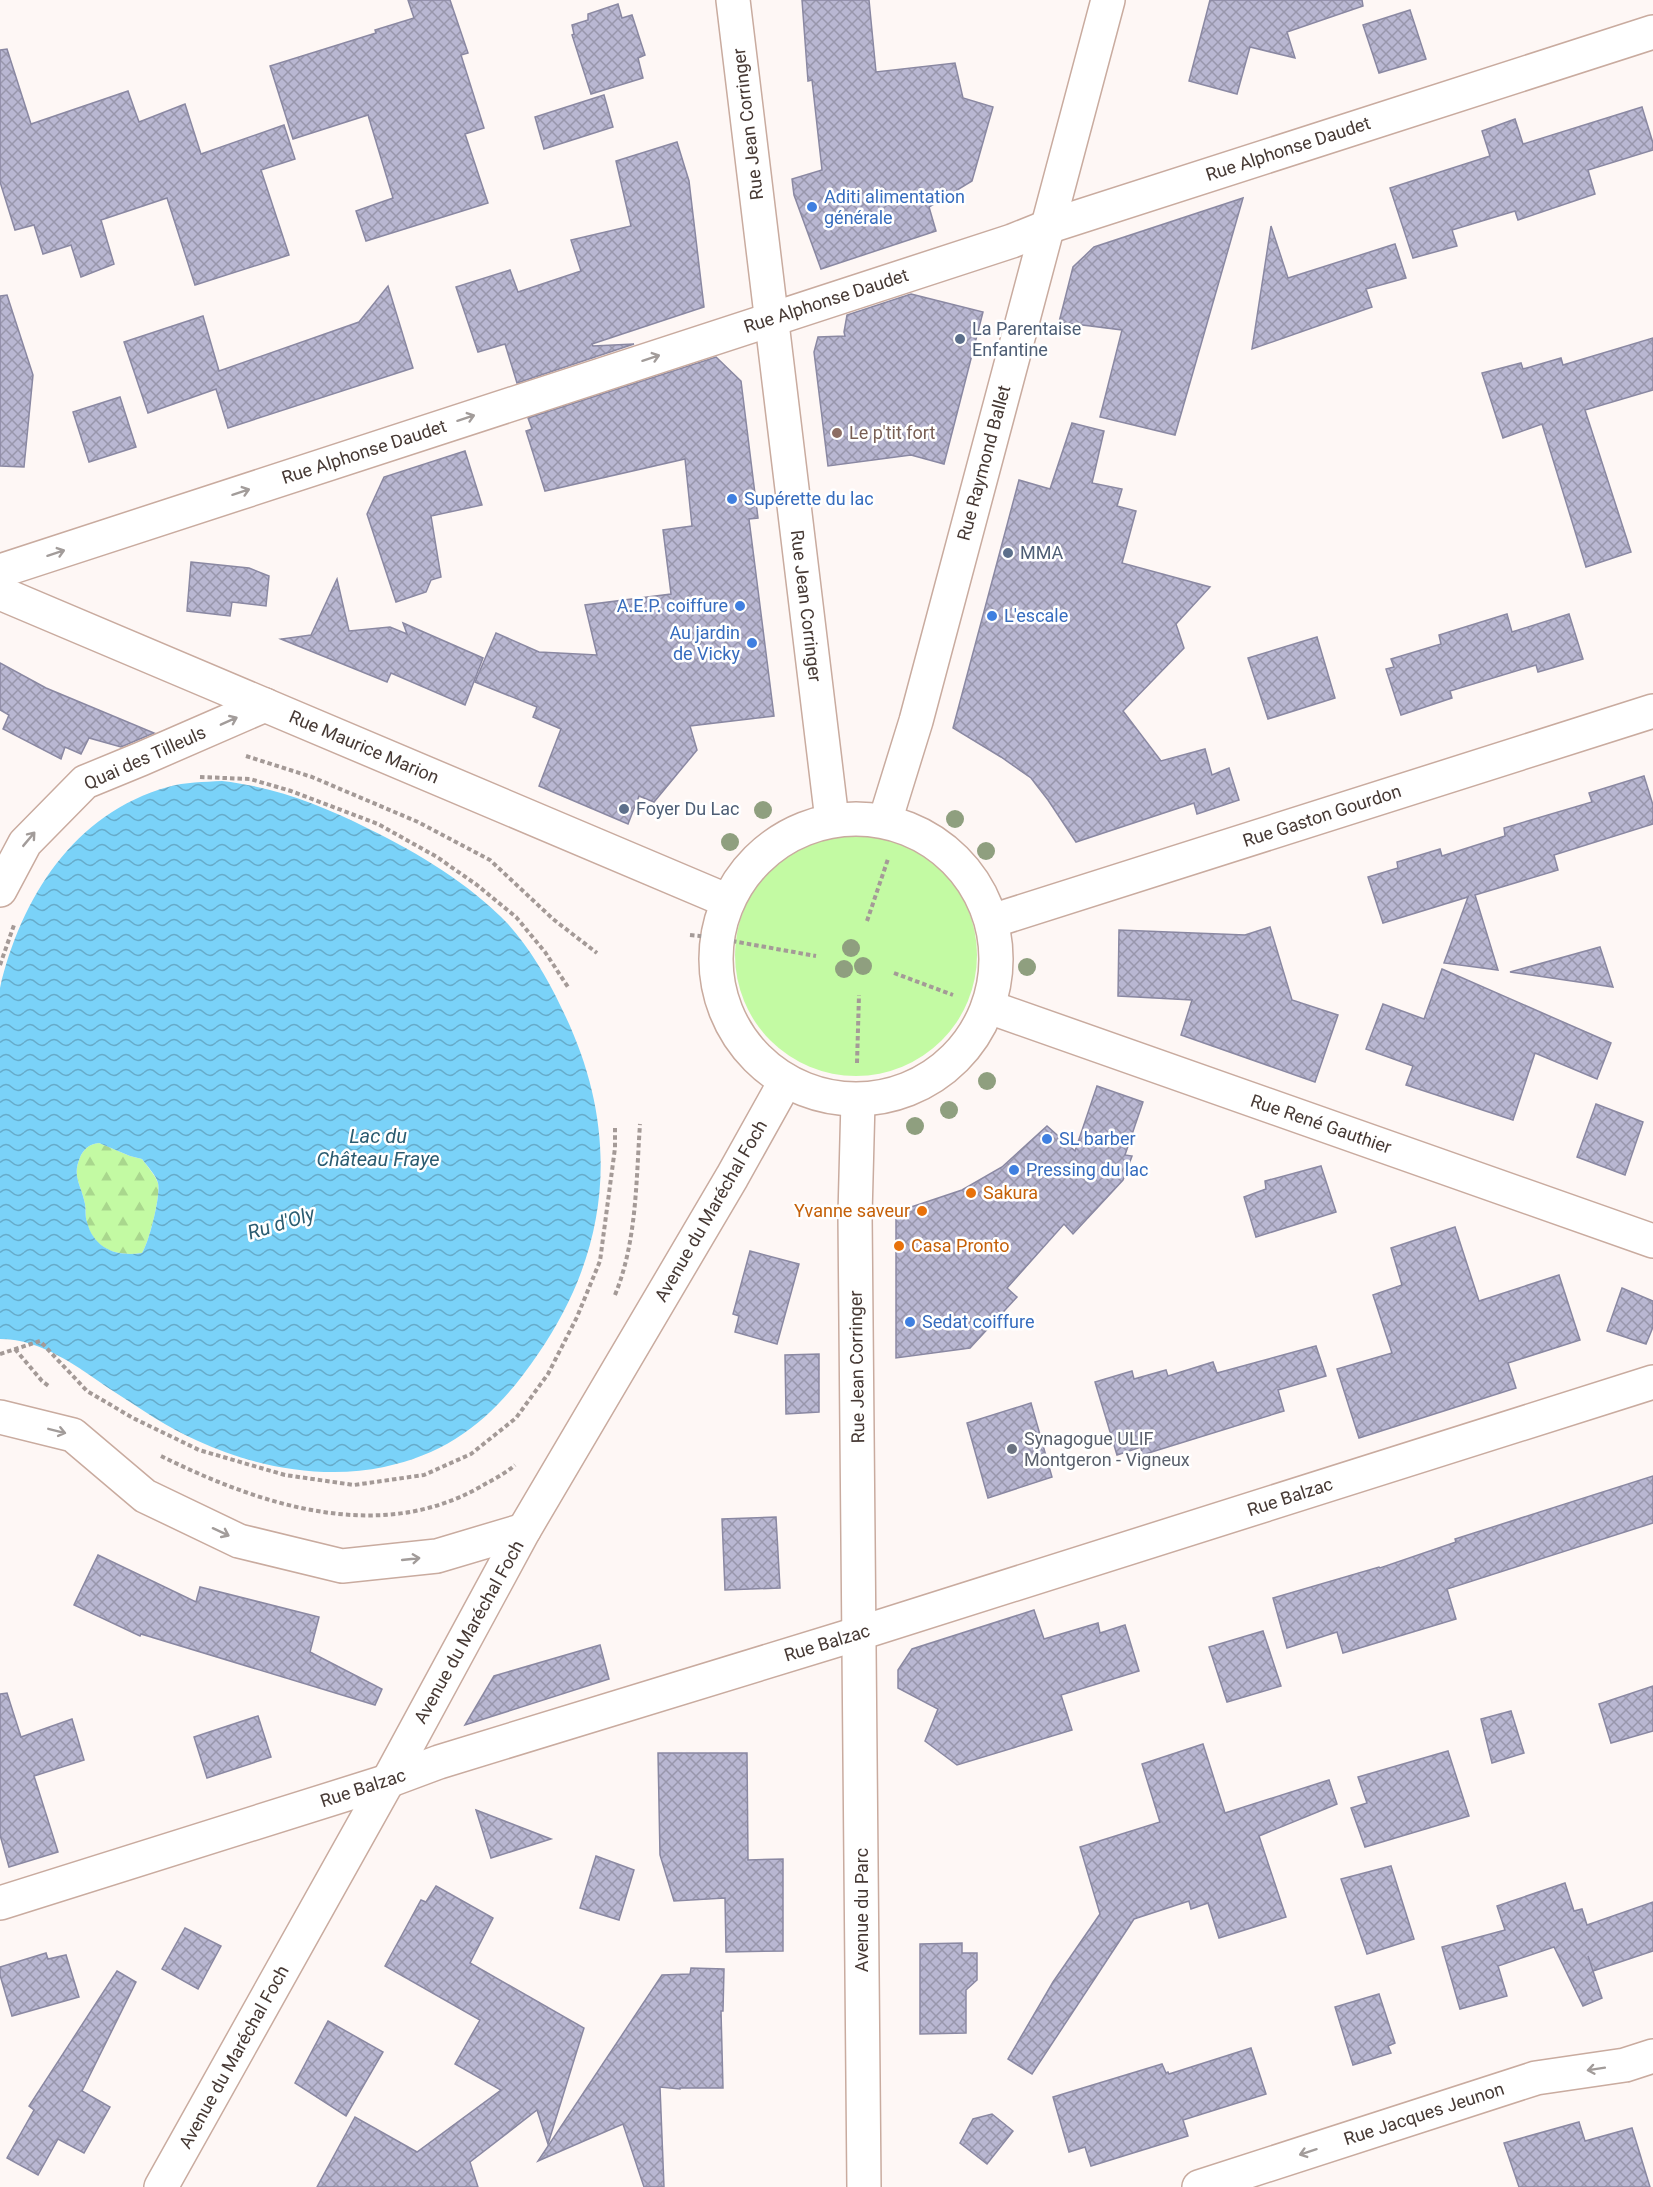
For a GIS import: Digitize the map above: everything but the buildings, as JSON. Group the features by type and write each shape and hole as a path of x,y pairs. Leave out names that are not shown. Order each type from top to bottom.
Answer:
{"street":[{"name":"Rue Jean Corringer","path":"733,0 832,820"},
{"name":"Rue Raymond Ballet","path":"885,821 916,721 1107,0"},
{"name":"Rue Alphonse Daudet","path":"0,571 1012,241 1047,227 1653,32"},
{"name":"Rue Maurice Marion","path":"0,592 728,901"},
{"name":"Quai des Tilleuls","path":"0,890 24,843 85,782 265,705"},
{"name":"Rue Gaston Gourdon","path":"992,921 1653,711"},
{"path":"859,818 885,821 921,834 953,856 977,886 992,921 997,964 975,1003 969,1045 938,1074 900,1094 852,1100 820,1096 785,1082 753,1056 730,1022 703,937 754,862 790,835 832,820 859,818"},
{"name":"Rue René Gauthier","path":"975,1003 1653,1241"},
{"name":"Avenue du Maréchal Foch","path":"161,2187 388,1781 525,1530 732,1178 785,1082"},
{"name":"Rue Jean Corringer","path":"852,1100 860,1633"},
{"name":"Rue Balzac","path":"0,1903 388,1781 439,1762 860,1633 1653,1382"},
{"path":"0,1417 73,1435 145,1496 239,1541 342,1566 437,1556 525,1530"},
{"name":"Avenue du Parc","path":"860,1633 864,2187"},
{"name":"Rue Jacques Jeunon","path":"1198,2187 1536,2078 1625,2065 1653,2056"}],"path":[{"path":"243,755 312,777 418,822 490,861 553,920 597,953"},
{"path":"194,776 250,779 291,791 378,824 437,857 477,885 516,917 545,952 568,987"},
{"path":"867,921 890,853"},
{"path":"0,964 16,919"},
{"path":"703,937 816,956"},
{"path":"894,973 975,1003"},
{"path":"852,1100 857,1084 859,995"},
{"path":"613,1298 622,1277 632,1230 640,1124"},
{"path":"0,1354 40,1341 87,1391 133,1418 199,1449 285,1475 354,1485 424,1475 471,1454 516,1418 548,1374 577,1317 600,1262 615,1148 615,1128"},
{"path":"15,1349 42,1381 51,1388"},
{"path":"151,1451 198,1474 252,1494 308,1510 360,1517 424,1511 462,1497 520,1461"}],"green space":[{"path":"844,834 868,834 891,839 913,848 942,869 957,888 968,909 975,931 977,955 975,979 968,1001 957,1022 942,1041 913,1062 891,1071 868,1076 844,1076 821,1071 799,1062 779,1049 762,1032 749,1012 740,990 735,967 735,943 740,920 749,898 762,878 779,861 799,848 821,839"},
{"path":"99,1143 142,1159 158,1183 154,1219 142,1253 115,1252 101,1245 90,1232 77,1169 85,1150"}],"water":[{"name":"Lac du Château Fraye","path":"222,781 279,792 351,820 443,870 493,909 524,943 544,974 580,1051 593,1096 600,1140 600,1184 594,1227 582,1270 563,1312 523,1375 490,1412 473,1427 432,1451 384,1467 361,1471 314,1471 290,1469 242,1458 176,1430 74,1364 46,1349 16,1340 0,1339 0,988 9,955 22,922 38,892 57,864 79,838 105,817 135,799 174,785","holes":["99,1143 142,1159 155,1177 158,1183 158,1198 148,1240 142,1253 124,1254 101,1245 90,1231 77,1169 81,1155 93,1144"]}],"place":[{"name":"Aditi alimentation générale","path":"812,207"},
{"name":"La Parentaise Enfantine","path":"960,339"},
{"name":"Le p'tit fort","path":"837,433"},
{"name":"Supérette du lac","path":"732,499"},
{"name":"MMA","path":"1008,553"},
{"name":"A.E.P. coiffure","path":"740,606"},
{"name":"L'escale","path":"992,616"},
{"name":"Au jardin de Vicky","path":"752,643"},
{"name":"Foyer Du Lac","path":"624,809"},
{"name":"SL barber","path":"1047,1139"},
{"name":"Pressing du lac","path":"1014,1170"},
{"name":"Sakura","path":"971,1193"},
{"name":"Yvanne saveur","path":"922,1211"},
{"name":"Casa Pronto","path":"899,1246"},
{"name":"Sedat coiffure","path":"910,1322"},
{"name":"Synagogue ULIF Montgeron - Vigneux","path":"1012,1449"}],"water label":[{"name":"Ru d'Oly","path":"281,1223"}]}
